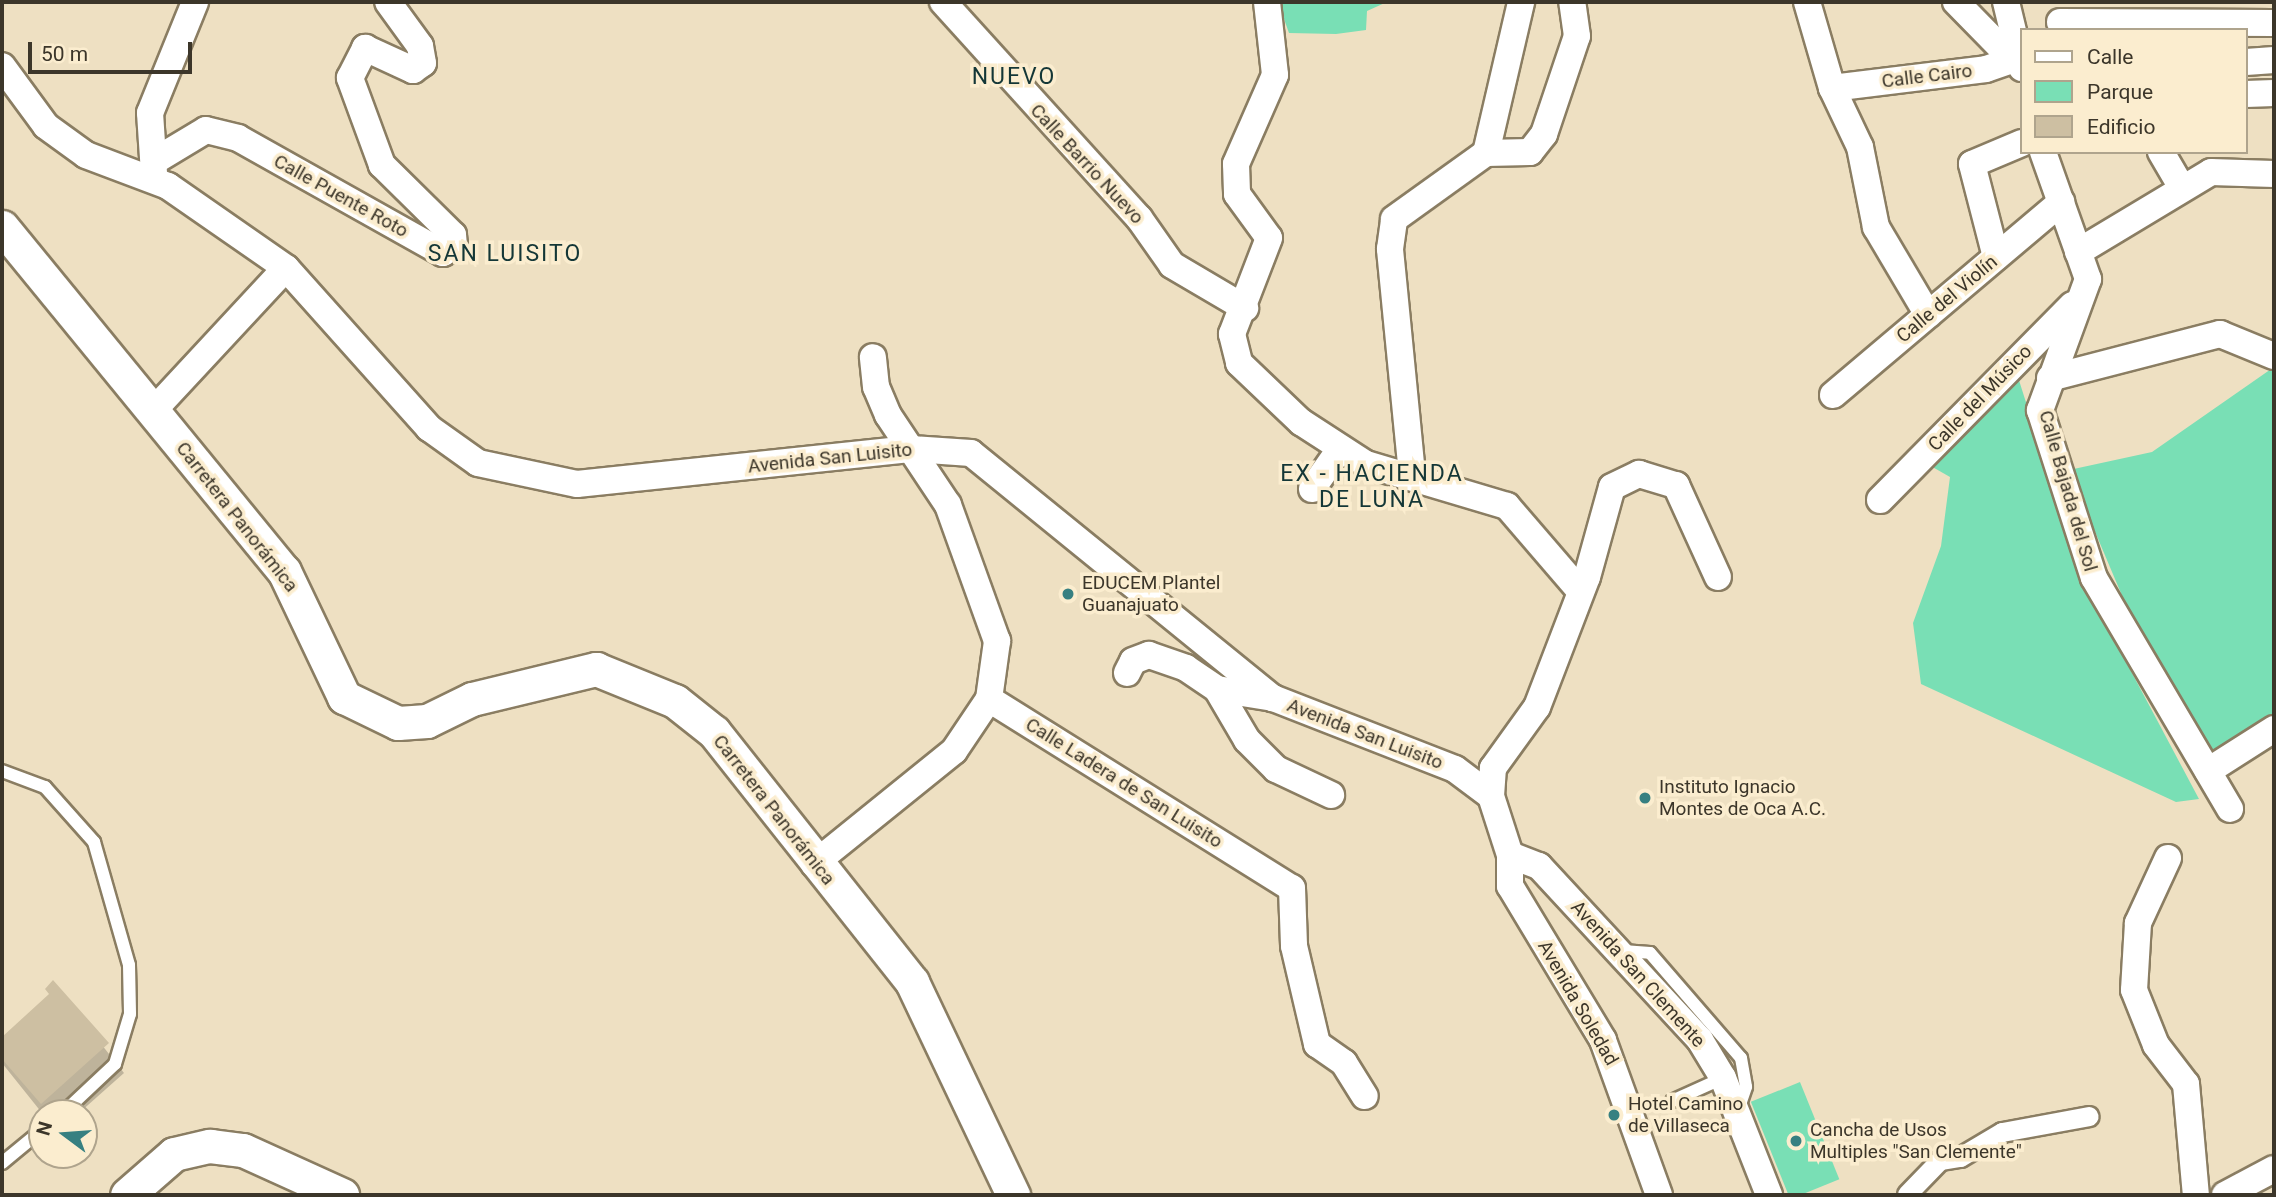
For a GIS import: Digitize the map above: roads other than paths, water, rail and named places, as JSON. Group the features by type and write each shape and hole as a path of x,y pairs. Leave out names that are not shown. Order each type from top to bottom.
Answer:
{"street":[{"path":"154,170 150,113 195,2"},
{"name":"Calle Puente Roto","path":"154,170 206,130 239,138 443,253 454,246 453,235 382,165 350,78 366,48 413,70 423,62 420,46 388,2"},
{"name":"Calle Barrio Nuevo","path":"943,2 1139,218 1172,265 1245,308"},
{"path":"1267,2 1275,75 1236,164 1237,194 1269,237 1245,308 1232,334 1240,363 1340,449 1366,464 1412,474 1507,506 1580,591"},
{"path":"1486,153 1521,2"},
{"path":"1412,474 1390,249 1394,219 1486,153 1530,152 1544,134 1577,36 1572,2"},
{"path":"1807,2 1832,88 1860,147 1876,227 1928,315"},
{"path":"1956,2 2018,61"},
{"path":"2006,2 2018,61"},
{"path":"2060,22 2102,13 2274,23"},
{"name":"Calle Cairo","path":"1832,88 1986,69 2018,61"},
{"path":"2248,62 2274,61"},
{"name":"Avenida San Luisito","path":"2,66 46,126 86,155 154,170 168,186 286,268 429,428 478,463 517,477 577,484 912,449 971,453 1273,698 1455,769 1491,796"},
{"path":"2248,94 2274,93"},
{"path":"1996,257 1972,164 2021,143"},
{"name":"Calle Bajada del Sol","path":"2044,154 2088,279 2040,410 2094,578 2230,809"},
{"path":"2162,154 2182,188"},
{"path":"2078,252 2182,188 2234,162 2274,174"},
{"name":"Calle del Violín","path":"1833,395 2061,202"},
{"name":"Carretera Panorámica","path":"2,227 284,570 344,696 398,723 427,721 472,699 596,668 638,681 714,732 814,864 869,922 912,982 1013,1195"},
{"path":"153,411 286,268"},
{"name":"Calle del Músico","path":"1880,500 2081,296"},
{"path":"2050,378 2220,334 2274,356"},
{"path":"814,864 954,751 989,699 997,641 987,605 948,505 876,387 873,357"},
{"path":"1312,489 1340,449"},
{"path":"1510,855 1491,796 1500,752 1537,707 1580,591 1612,487 1639,474 1676,485 1718,577"},
{"path":"1126,673 1133,661 1149,655 1186,668 1217,689 1273,698"},
{"path":"1217,689 1247,740 1276,769 1331,795"},
{"name":"Calle Ladera de San Luisito","path":"989,699 1292,888 1294,946 1317,1044 1344,1063 1365,1096"},
{"path":"2207,771 2274,729"},
{"name":"Avenida San Clemente","path":"1510,855 1539,866 1700,1040 1723,1078 1769,1195"},
{"name":"Avenida Soledad","path":"1510,855 1510,886 1603,1040 1659,1195"},
{"path":"2168,858 2138,923 2134,990 2156,1045 2186,1084 2196,1195"},
{"path":"1907,1194 1940,1160 1960,1157 2003,1132 2089,1116"},
{"path":"127,1195 174,1154 210,1146 243,1150 342,1195"},
{"path":"2225,1195 2274,1169"}],"lane":[{"path":"2,771 45,787 94,842 129,965 130,1014 115,1064 78,1099"},
{"path":"1617,950 1650,953 1741,1058 1746,1087 1737,1114"},
{"path":"1672,1101 1723,1078"},
{"path":"2,1163 28,1142"}],"place":[{"name":"EDUCEM Plantel Guanajuato","path":"1068,594"},
{"name":"Instituto Ignacio Montes de Oca A.C.","path":"1645,798"},
{"name":"Hotel Camino de Villaseca","path":"1614,1115"},
{"name":"Cancha de Usos Multiples \"San Clemente\"","path":"1796,1141"}],"district":[{"name":"NUEVO","path":"1014,77"},
{"name":"SAN LUISITO","path":"505,254"},
{"name":"EX - HACIENDA DE LUNA","path":"1372,487"}]}
